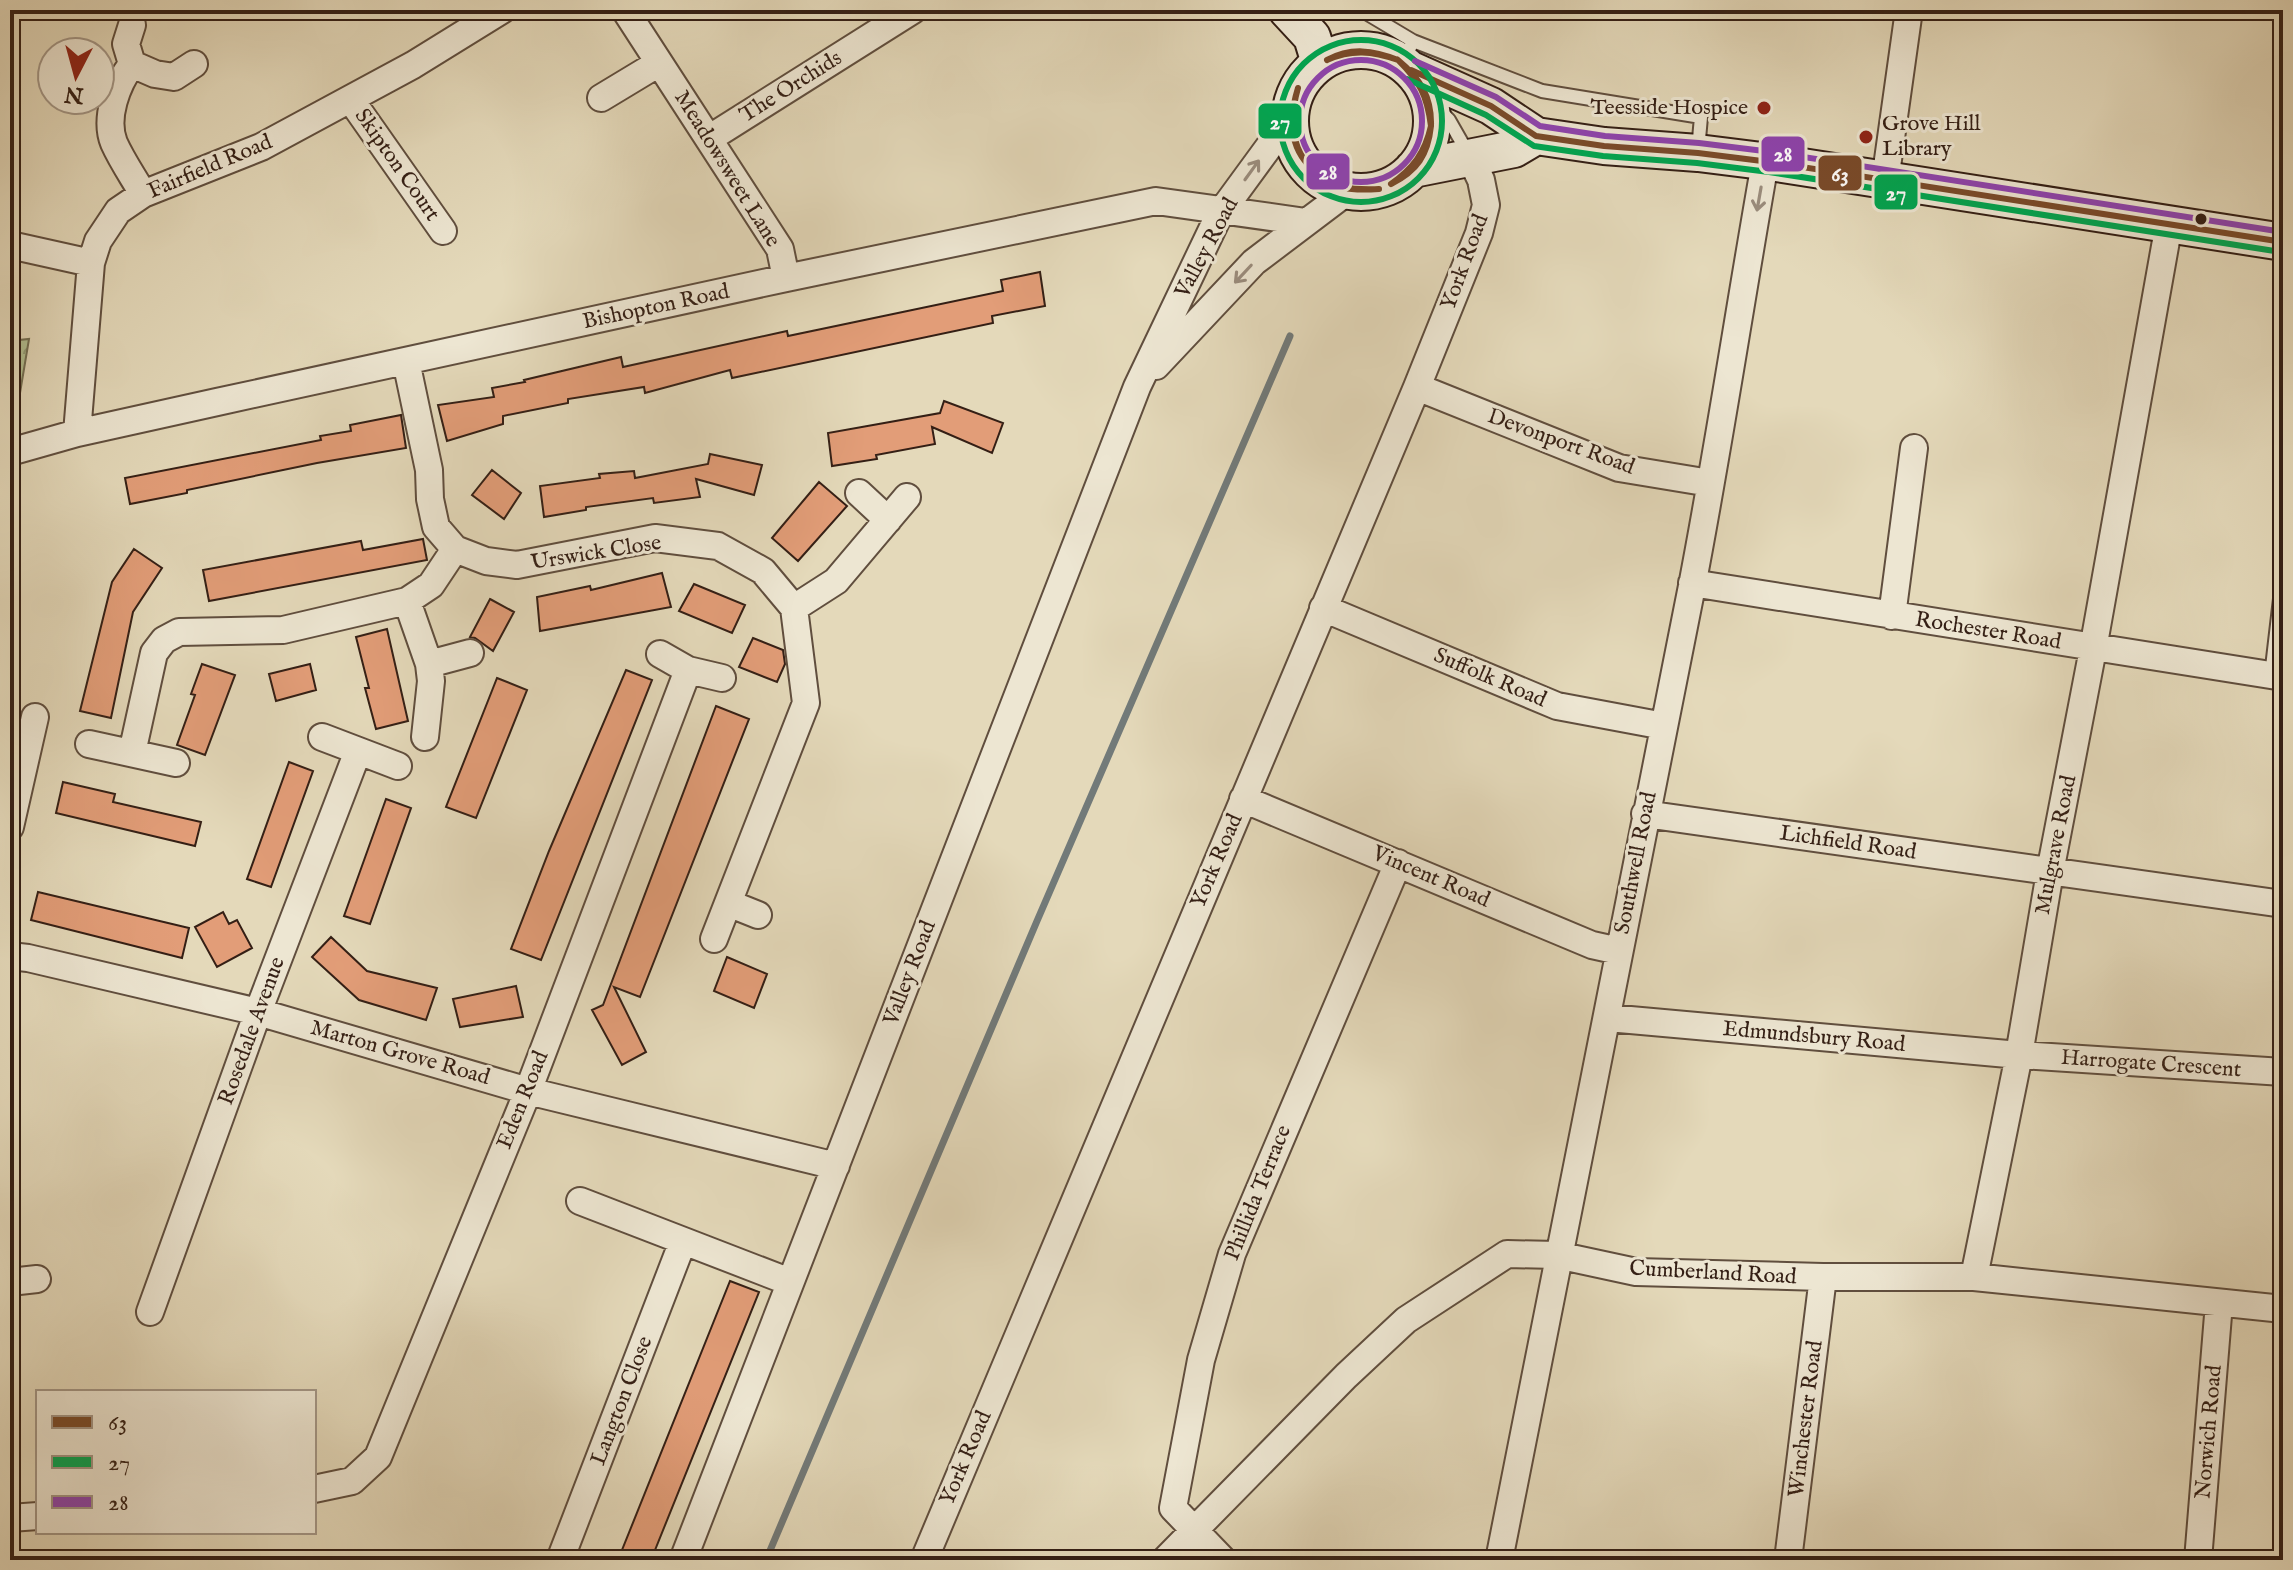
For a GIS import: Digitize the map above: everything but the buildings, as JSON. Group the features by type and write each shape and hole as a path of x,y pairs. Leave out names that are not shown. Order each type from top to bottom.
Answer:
{"street":[{"name":"Fairfield Road","path":"77,433 91,263 98,241 118,211 143,194 261,147 351,100 502,10"},
{"name":"Meadowsweet Lane","path":"625,10 780,249 786,278"},
{"name":"The Orchids","path":"710,138 913,10"},
{"path":"1287,10 1312,37 1320,63"},
{"path":"1885,181 1909,10"},
{"path":"132,25 126,44 132,64 155,74 174,77 194,64"},
{"path":"1414,68 1432,117 1431,136 1424,154 1413,169 1400,181 1384,189 1366,192 1348,191 1329,184 1312,172 1300,157 1292,138 1290,118 1294,97 1305,78 1320,63 1340,53 1362,50 1383,54 1414,68 1491,106 1536,136 1604,146 1698,153 2283,242"},
{"path":"601,98 659,63"},
{"path":"132,64 119,81 112,109 113,140 143,194"},
{"name":"Skipton Court","path":"351,100 443,231"},
{"name":"Valley Road","path":"683,1560 1137,387 1222,212 1290,118"},
{"path":"1413,169 1514,149 1536,136"},
{"name":"York Road","path":"924,1560 1479,233 1486,205 1481,180 1471,159"},
{"name":"Southwell Road","path":"1499,1560 1692,583 1765,163"},
{"name":"Valley Road","path":"1137,387 1254,262 1348,191"},
{"name":"Bishopton Road","path":"10,452 77,433 786,278 1156,201 1306,222"},
{"name":"Mulgrave Road","path":"1974,1277 2019,1055 2169,224"},
{"path":"10,245 91,263"},
{"path":"132,753 154,653 164,640 179,632 283,630 407,601 431,585 455,549 436,527 430,499 429,470 406,361"},
{"name":"Devonport Road","path":"1417,387 1619,468 1710,483"},
{"path":"1892,616 1914,448"},
{"path":"859,493 888,520"},
{"path":"714,939 806,703 794,608 836,581 907,497"},
{"name":"Urswick Close","path":"455,549 486,561 517,565 655,538 718,546 763,571 794,608"},
{"name":"Rochester Road","path":"1692,583 2277,676"},
{"path":"407,601 429,664 431,681 425,737"},
{"name":"Suffolk Road","path":"1323,608 1557,706 1664,726"},
{"path":"429,664 470,653"},
{"path":"660,654 688,670 722,678"},
{"name":"Eden Road","path":"316,1489 352,1481 378,1457 528,1091 688,670"},
{"path":"10,827 35,717"},
{"path":"322,737 398,766"},
{"path":"89,744 176,763"},
{"name":"Rosedale Avenue","path":"150,1312 258,1012 358,751"},
{"name":"Vincent Road","path":"1243,799 1592,945 1619,951"},
{"name":"Lichfield Road","path":"1645,814 2050,872"},
{"name":"Phillida Terrace","path":"1193,1532 1173,1508 1201,1360 1232,1254 1398,863"},
{"path":"2050,872 2283,904"},
{"path":"728,903 758,915"},
{"name":"Marton Grove Road","path":"10,956 258,1012 528,1091 836,1166"},
{"name":"Edmundsbury Road","path":"1608,1018 2019,1055"},
{"name":"Harrogate Crescent","path":"2019,1055 2283,1072"},
{"path":"580,1201 790,1282"},
{"name":"Langton Close","path":"560,1560 683,1241"},
{"name":"Cumberland Road","path":"1165,1560 1346,1376 1406,1320 1507,1254 1557,1255 1636,1272 1974,1277 2283,1309"},
{"name":"Winchester Road","path":"1788,1560 1823,1277"},
{"path":"10,1282 37,1279"},
{"name":"Norwich Road","path":"2198,1560 2219,1303"},
{"path":"10,1518 36,1516"},
{"path":"1193,1532 1223,1560"}],"lane":[{"path":"1361,10 1414,68 1471,159"},
{"path":"1414,68 1701,117 1698,153"},
{"path":"2277,676 2283,573"}],"green space":[{"path":"29,339 18,405 10,407 10,341"}],"waterway":[{"path":"766,1560 1290,336"}],"transit line":[{"name":"27","path":"1361,40 1392,46 1418,64 1436,90 1442,121 1436,152 1418,178 1392,196 1361,202 1330,196 1304,178 1286,152 1280,121 1286,90 1304,64 1330,46 1361,40"},
{"name":"63","path":"1327,60 1362,51 1398,60"},
{"name":"63","path":"1327,60 1362,52 1398,60"},
{"name":"28","path":"1361,60 1384,65 1404,78 1417,98 1422,121 1417,144 1404,164 1384,177 1361,182 1338,177 1318,164 1305,144 1300,121 1305,98 1318,78 1338,65 1361,60"},
{"name":"63","path":"1398,60 1423,89 1431,126"},
{"name":"63","path":"1398,60 1421,90 1431,126"},
{"name":"28","path":"1415,61 1496,97 1540,126 1605,136 1772,152 2283,232"},
{"name":"63","path":"1411,70 1491,106 1536,136 1604,146 1770,162 2283,242"},
{"name":"27","path":"1407,79 1486,115 1534,146 1769,172 2281,252"},
{"name":"63","path":"1298,88 1293,130 1299,151 1312,169"},
{"name":"63","path":"1298,88 1293,110 1293,131 1298,151 1312,169"},
{"name":"63","path":"1391,184 1417,159 1431,126"},
{"name":"63","path":"1391,184 1408,174 1420,161 1431,126"},
{"name":"63","path":"1312,169 1327,181 1343,187 1379,189"},
{"name":"63","path":"1312,169 1342,188 1379,189"}],"place":[{"name":"Teesside Hospice","path":"1764,108"},
{"name":"Grove Hill Library","path":"1866,137"}]}
